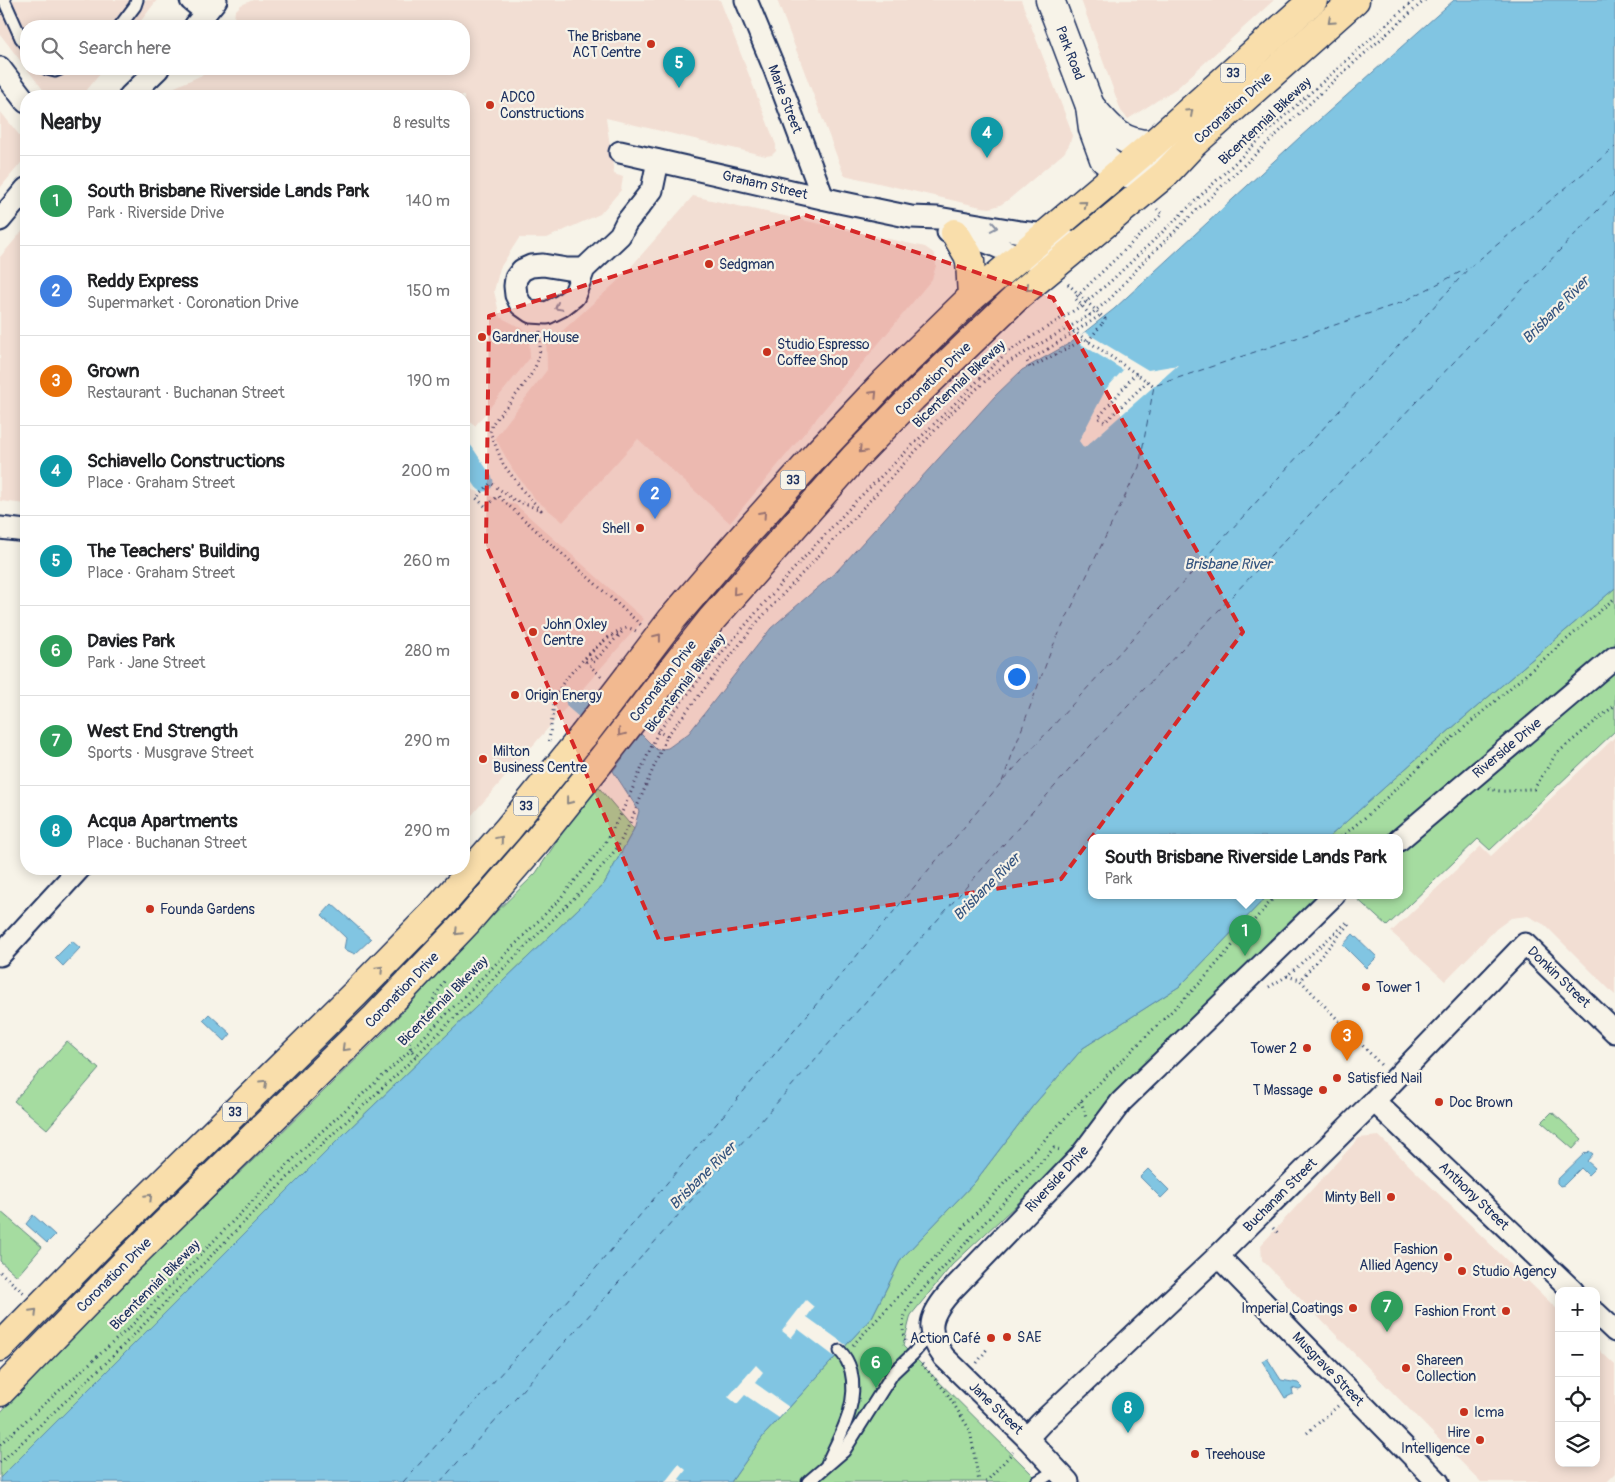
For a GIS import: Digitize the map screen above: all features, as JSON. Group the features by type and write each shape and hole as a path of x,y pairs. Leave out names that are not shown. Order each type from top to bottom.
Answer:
{"highway":[{"name":"Coronation Drive","path":"470,866 508,829 679,611 817,454 884,383 972,297 1153,144 1313,0"},
{"name":"Coronation Drive","path":"0,1392 126,1262 376,1018 466,923 536,842 599,763 648,716 712,619 854,458 912,398 1019,295 1165,174 1194,143 1355,0"},
{"path":"955,233 970,261 972,297"},
{"name":"Coronation Drive","path":"0,1347 104,1241 355,994 461,875"}],"street":[{"name":"Marie Street","path":"746,0 775,70 823,198"},
{"name":"Park Road","path":"1050,0 1090,106 1093,129 1104,159 1122,171"},
{"path":"0,68 20,94"},
{"path":"135,90 149,75"},
{"name":"Park Road","path":"1090,106 1109,129 1124,139 1138,144 1153,144"},
{"path":"1122,171 1130,174 1143,174 1174,151 1194,143"},
{"name":"Graham Street","path":"620,152 911,217 938,218 1020,232 1046,234"},
{"path":"584,269 620,235 626,223 652,190 658,161"},
{"path":"0,220 20,197"},
{"name":"Graham Street","path":"911,217 926,225 993,245 1019,257 1031,259 1048,255 1073,237 1093,234"},
{"path":"0,528 20,530"},
{"name":"Riverside Drive","path":"1403,837 1615,657"},
{"path":"0,955 73,875"},
{"path":"467,875 490,895"},
{"name":"Riverside Drive","path":"932,1331 935,1311 940,1303 1080,1157 1120,1102 1330,899"},
{"name":"Donkin Street","path":"1525,944 1615,1032"},
{"name":"Buchanan Street","path":"1020,1445 1218,1256 1374,1101 1525,944"},
{"name":"Anthony Street","path":"1374,1101 1569,1287"},
{"name":"Musgrave Street","path":"1218,1256 1438,1482"},
{"path":"1600,1317 1615,1331"},
{"name":"Jane Street","path":"932,1331 936,1346 944,1357 1020,1445 1062,1476"}],"lane":[{"path":"4,0 20,36"},
{"path":"124,20 137,0"},
{"name":"Riverside Drive","path":"808,1482 844,1451 893,1373 913,1354 932,1331"},
{"path":"825,1468 846,1421 854,1391 849,1364 842,1353"},
{"path":"1037,1482 1062,1476"}],"path":[{"name":"Bicentennial Bikeway","path":"0,1444 129,1328 308,1144 411,1050 558,900 604,845 622,812 658,732 701,677 791,572 855,502 1006,353 1082,306 1110,282 1279,121 1414,0"},
{"path":"0,1463 109,1360 307,1158 416,1056 587,885 617,848 630,823 667,736 759,620 950,414 1007,363 1070,328 1111,298 1144,261 1242,167 1338,77 1425,0"},
{"path":"1090,315 1075,298 1162,214 1157,208 1150,215"},
{"path":"1061,289 1075,278"},
{"path":"1068,284 1101,315 1105,319 1087,340 1030,368 1027,361 1101,315"},
{"path":"540,323 539,358 528,379 493,423 490,432 503,464 540,510 514,500 491,483 476,498 486,508 498,496 641,626"},
{"path":"1070,328 1148,381"},
{"path":"1087,340 1154,386"},
{"path":"1136,373 1098,418 1105,422 1148,381"},
{"path":"1345,834 1368,815 1437,750 1615,598"},
{"path":"549,743 555,698 563,683 581,662 609,637 624,629 629,628 636,631"},
{"path":"592,668 590,666 624,629"},
{"path":"610,645 596,657 586,662 584,660 609,637 618,634 618,637"},
{"path":"1472,777 1497,791 1534,789 1556,754 1615,706"},
{"path":"648,716 658,732 667,736"},
{"path":"842,1353 1081,1101 1201,982 1273,899"},
{"path":"1263,991 1287,976 1347,922 1349,924 1300,980"},
{"path":"416,1056 411,1050 409,1042 449,973"},
{"path":"1287,976 1300,980 1370,1055"},
{"path":"1270,1226 1280,1235"},
{"path":"0,1272 25,1294"},
{"path":"977,1364 987,1350"},
{"path":"1307,1433 1340,1404"},
{"path":"986,1482 1020,1445"}],"highlighted area":[{"path":"805,215 1053,298 1243,632 1061,879 659,940 486,545 489,316"}],"shaded area":[{"path":"0,0 157,0 142,20 20,20 20,60 0,34"},
{"path":"253,0 720,0 776,145 776,151 772,155 766,156 606,118 614,174 623,177 621,190 600,214 547,238 519,238 500,268 494,291 500,317 529,332 530,358 475,426 470,421 470,90 168,90 202,75 470,75 470,20 234,20 235,11 241,5"},
{"path":"777,0 1021,0 1070,127 1072,136 1069,145 1064,153 1008,200 990,208 844,175"},
{"path":"1081,0 1274,0 1177,88 1128,119 1121,111"},
{"path":"32,75 99,75 87,90 43,90"},
{"path":"0,111 20,136 20,164 0,188"},
{"path":"693,196 925,247 935,254 936,266 932,279 730,523 638,439 563,522 535,499 513,470 495,438 547,370 546,332 560,333 622,277"},
{"path":"20,234 20,503 0,501 0,257"},
{"name":"John Oxley Centre","path":"470,488 516,505 644,619 471,816"},
{"path":"1615,737 1615,995 1545,925 1528,916 1511,918 1496,929 1445,981 1391,932 1481,846 1491,856"},
{"path":"1379,1136 1555,1307 1555,1467 1600,1467 1600,1351 1615,1365 1615,1474 1607,1482 1481,1482 1262,1260 1261,1245 1359,1138"}],"green space":[{"path":"1615,588 1615,731 1490,850 1478,839 1387,926 1357,899 1403,899 1403,834 1332,834 1423,753"},
{"path":"595,783 634,829 604,884 345,1133 0,1478 0,1413 98,1307 271,1143 384,1032 488,920 536,873"},
{"path":"1264,899 1343,899 952,1265 911,1315 903,1346 1040,1482 731,1482 764,1435 872,1317 901,1259 974,1183 1032,1107 1083,1048 1180,986"},
{"path":"67,1041 99,1069 47,1129 14,1101"},
{"path":"1552,1112 1582,1139 1573,1149 1542,1122"},
{"path":"0,1211 42,1247 18,1275 0,1261"}],"water":[{"name":"Brisbane River","path":"1454,0 1615,0 1615,588 1423,753 1332,834 1088,834 1088,899 1264,899 1180,986 1083,1048 1032,1107 974,1183 901,1259 872,1317 764,1435 731,1482 0,1482 0,1478 345,1133 604,884 634,829 639,811 613,771 641,734 657,750 668,748 689,733 771,628 837,571 995,396 1022,370 1072,342 1114,309 1300,137"},
{"path":"332,904 371,939 355,954 344,949 346,938 322,915"},
{"path":"1353,934 1377,957 1366,968 1343,945"},
{"path":"72,941 80,948 63,966 55,958"},
{"path":"209,1014 231,1034 225,1041 203,1020"},
{"path":"1589,1151 1593,1154 1587,1161 1595,1168 1588,1175 1581,1168 1564,1185 1560,1186 1557,1180"},
{"path":"1148,1169 1169,1190 1161,1198 1140,1177"},
{"path":"33,1215 55,1235 47,1243 26,1224"},
{"path":"1267,1358 1281,1380 1298,1383 1303,1388 1299,1390 1292,1388 1293,1394 1285,1398 1262,1361"}],"pier":[{"path":"1085,332 1148,370 1178,365 1084,448 1079,441 1106,389 1123,370 1073,339"},
{"path":"806,1300 814,1307 807,1317 846,1345 835,1357 798,1329 791,1338 782,1331"},
{"path":"756,1365 763,1372 755,1383 789,1407 779,1418 745,1395 737,1404 728,1397"},
{"path":"679,1464 686,1470 679,1479 682,1482 665,1482"}],"waterway":[{"path":"470,461 484,482"},
{"path":"575,701 630,749"}],"ferry route":[{"path":"403,1482 591,1274 1001,783 1469,268 1615,147"},
{"path":"440,1482 652,1245 1091,745 1615,192"},
{"path":"1002,782 1052,648 1139,467 1154,386 1403,302 1466,269"}],"place":[{"name":"The Brisbane ACT Centre","path":"651,44"},
{"name":"The Teachers' Building","path":"679,88"},
{"name":"ADCO Constructions","path":"490,105"},
{"name":"Schiavello Constructions","path":"987,158"},
{"name":"Sedgman","path":"709,264"},
{"name":"Gardner House","path":"482,337"},
{"name":"Studio Espresso Coffee Shop","path":"767,352"},
{"name":"Reddy Express","path":"655,519"},
{"name":"Shell","path":"640,528"},
{"name":"John Oxley Centre","path":"533,632"},
{"name":"Origin Energy","path":"515,695"},
{"name":"Milton Business Centre","path":"483,759"},
{"name":"Founda Gardens","path":"150,909"},
{"name":"South Brisbane Riverside Lands Park","path":"1245,956"},
{"name":"Tower 1","path":"1366,987"},
{"name":"Tower 2","path":"1307,1048"},
{"name":"Grown","path":"1347,1061"},
{"name":"Satisfied Nail","path":"1337,1078"},
{"name":"T Massage","path":"1323,1090"},
{"name":"Doc Brown","path":"1439,1102"},
{"name":"Minty Bell","path":"1391,1197"},
{"name":"Fashion Allied Agency","path":"1448,1257"},
{"name":"Studio Agency","path":"1462,1271"},
{"name":"Imperial Coatings","path":"1353,1308"},
{"name":"Fashion Front","path":"1506,1311"},
{"name":"West End Strength","path":"1387,1332"},
{"name":"SAE","path":"1007,1337"},
{"name":"Action Café","path":"991,1338"},
{"name":"Shareen Collection","path":"1406,1368"},
{"name":"Davies Park","path":"876,1388"},
{"name":"Icma","path":"1464,1412"},
{"name":"Acqua Apartments","path":"1128,1433"},
{"name":"Hire Intelligence","path":"1480,1440"},
{"name":"Treehouse","path":"1195,1454"}]}
